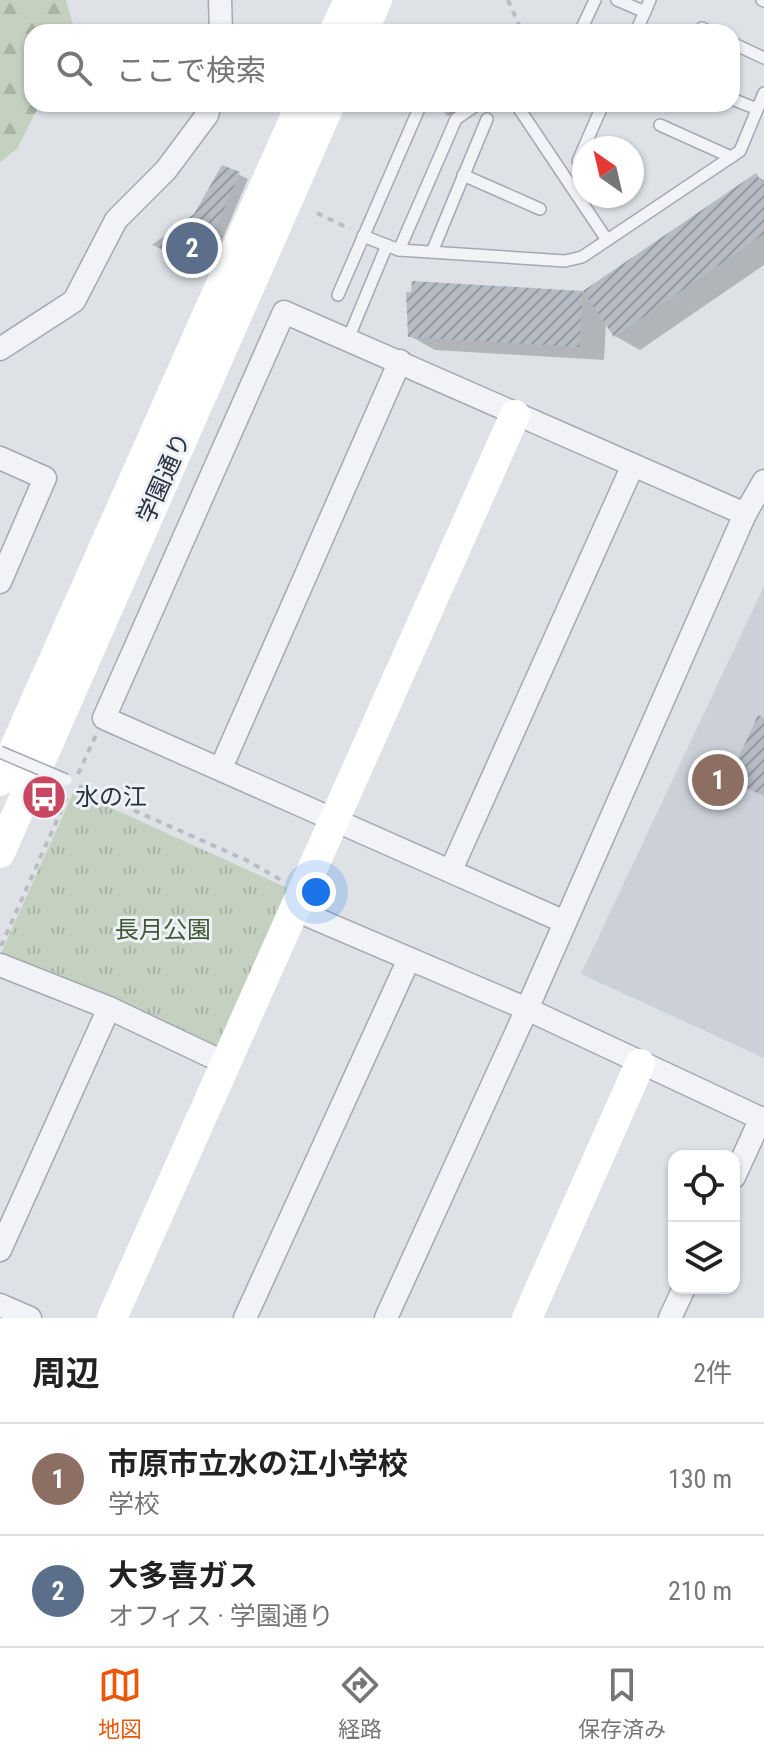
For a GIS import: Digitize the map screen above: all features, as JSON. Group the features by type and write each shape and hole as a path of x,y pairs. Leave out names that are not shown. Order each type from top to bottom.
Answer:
{"street":[{"path":"220,0 221,24"},
{"path":"338,24 349,0"},
{"path":"366,24 377,0"},
{"path":"0,349 74,301 116,220 166,170 208,112"},
{"name":"学園通り","path":"0,781 297,112"},
{"name":"学園通り","path":"0,853 326,112"},
{"path":"565,922 104,718 284,312 745,514"},
{"path":"221,768 400,361"},
{"path":"112,1318 515,415"},
{"path":"0,458 45,478 0,582"},
{"path":"451,870 633,465"},
{"path":"386,1318 527,1009 745,514 764,481"},
{"path":"293,909 527,1009 762,1119 740,1165"},
{"path":"245,1318 409,959"},
{"path":"0,965 109,1008 225,1063"},
{"path":"0,1250 109,1008"},
{"path":"527,1318 640,1064"},
{"path":"670,1318 681,1294"},
{"path":"0,1305 30,1318"}],"lane":[{"path":"584,24 595,0"},
{"path":"617,0 645,12"},
{"path":"640,24 650,0"},
{"path":"740,47 764,58"},
{"path":"363,236 393,247 432,252 565,261 582,257 740,151 764,93"},
{"path":"740,102 757,109"},
{"path":"338,295 417,112"},
{"path":"348,339 456,119 466,112"},
{"path":"521,112 607,240"},
{"path":"589,136 599,112"},
{"path":"432,252 487,119"},
{"path":"660,125 731,157"},
{"path":"463,175 540,209"},
{"path":"0,752 66,780"}],"path":[{"path":"508,0 518,24"},
{"path":"317,213 363,236"},
{"path":"0,948 104,718"}],"shaded area":[{"path":"764,586 764,1058 581,974"}],"green space":[{"path":"0,0 66,0 73,24 24,24 24,112 36,112 17,149 0,162"},
{"name":"長月公園","path":"74,791 294,891 220,1056 1,953"}],"building":[{"path":"222,165 240,172 210,241 205,239 194,263 152,245 194,214"},
{"path":"756,173 764,185 764,234 614,337 583,291"},
{"path":"412,281 583,291 579,347 408,337 406,292 411,292"},
{"path":"758,715 764,718 764,796 728,780"}],"place":[{"name":"大多喜ガス","path":"192,248"},
{"name":"市原市立水の江小学校","path":"718,780"},
{"name":"水の江","path":"44,797"}]}
